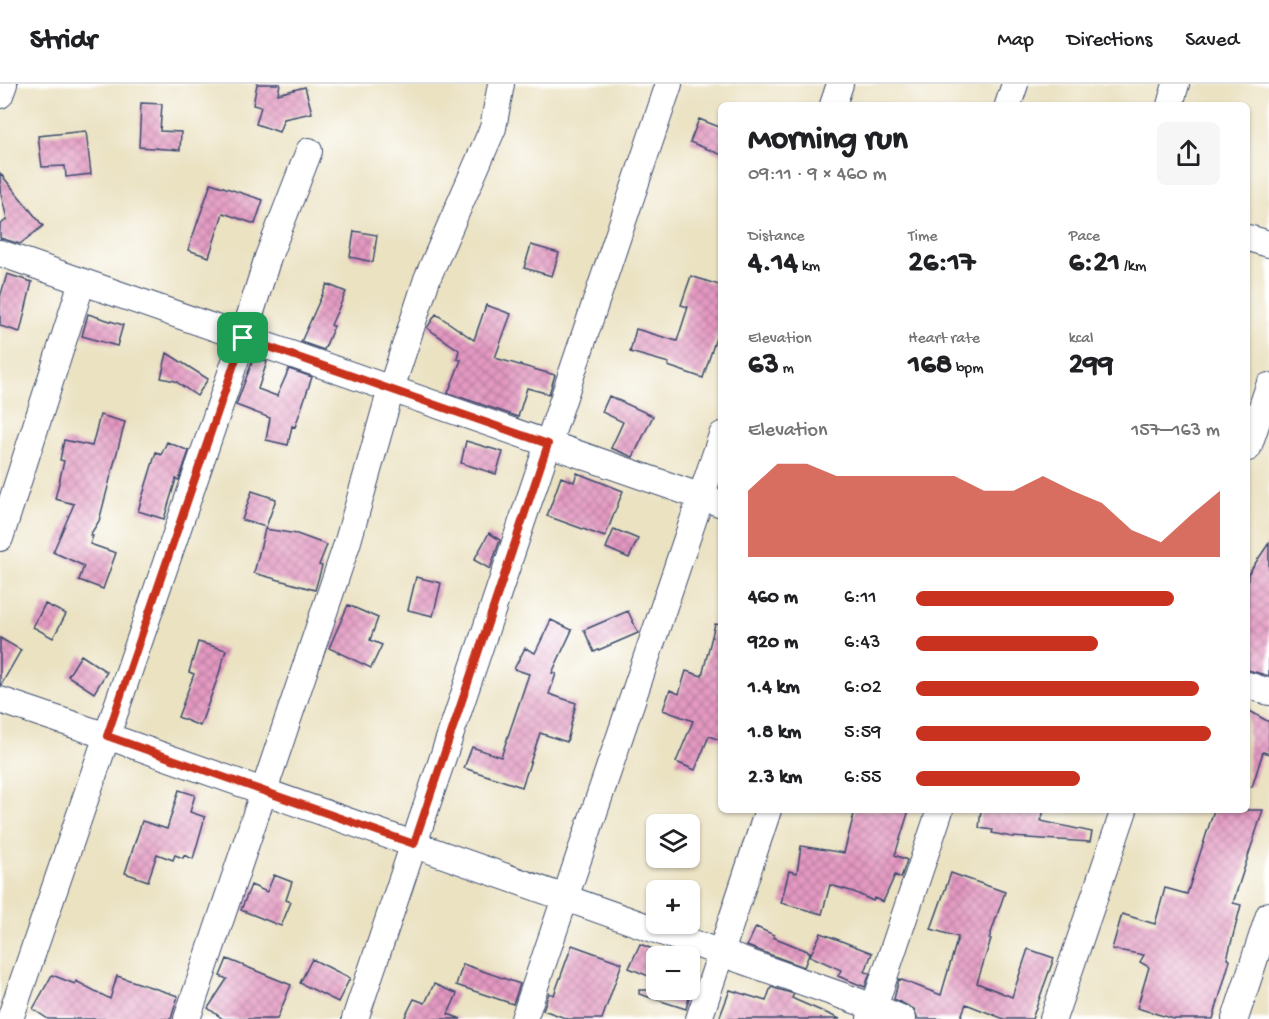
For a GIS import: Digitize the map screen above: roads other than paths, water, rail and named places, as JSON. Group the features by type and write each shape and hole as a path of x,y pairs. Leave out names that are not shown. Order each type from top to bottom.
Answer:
{"street":[{"path":"0,95 4,84"},
{"path":"187,1019 348,541 391,389 427,279 493,129 501,84"},
{"path":"355,1019 669,84"},
{"path":"834,102 840,84"},
{"path":"1009,102 1015,84"},
{"path":"1171,102 1176,84"},
{"path":"10,1019 243,338 268,257 309,152"},
{"path":"1250,239 1269,244"},
{"path":"0,253 711,500"},
{"path":"0,538 82,282"},
{"path":"1250,441 1269,386"},
{"path":"524,1019 565,897 711,500 718,459"},
{"path":"1250,686 1269,692"},
{"path":"0,700 722,953 872,1013 903,1019"},
{"path":"699,1019 767,813"},
{"path":"872,1013 939,813"},
{"path":"1053,1019 1123,813"},
{"path":"1234,1019 1269,915"}]}
